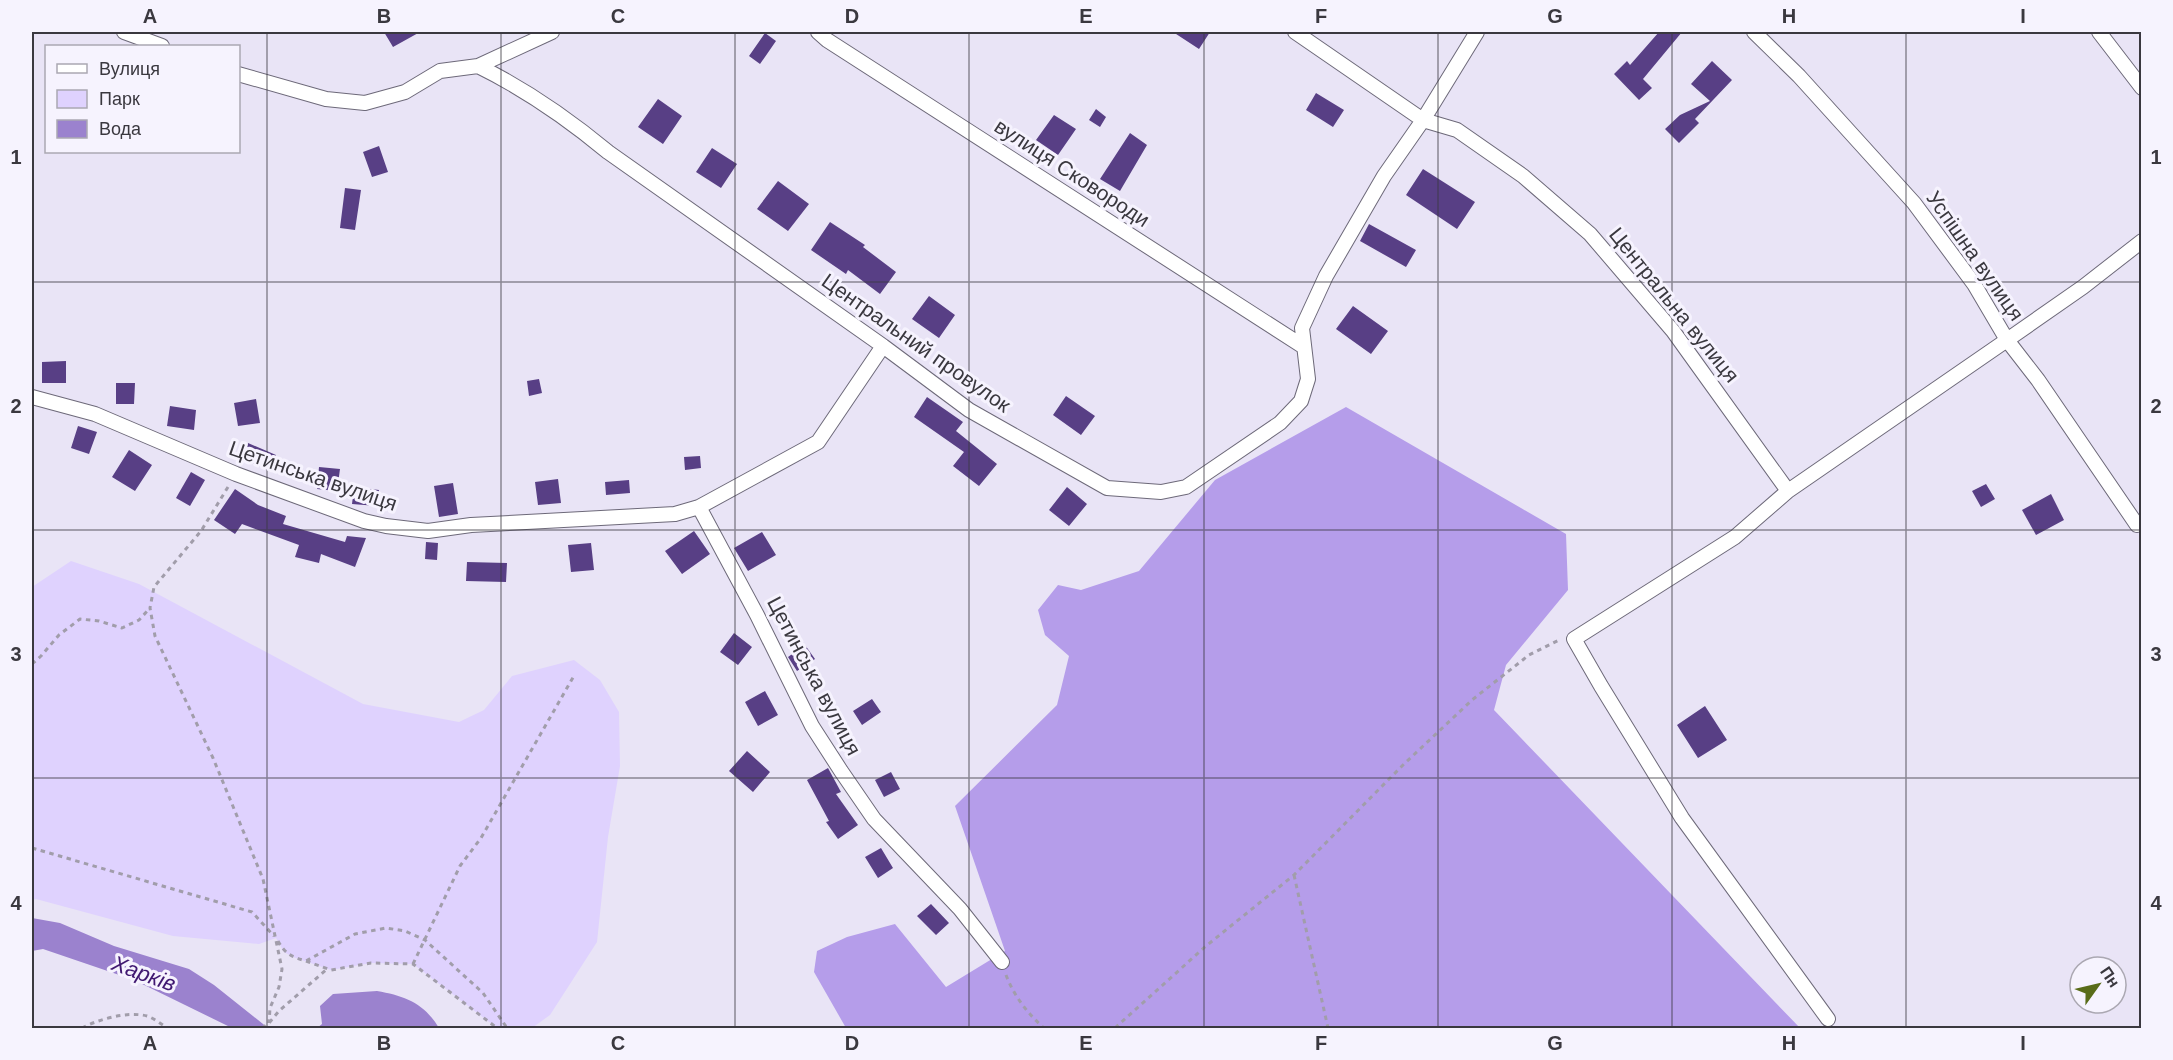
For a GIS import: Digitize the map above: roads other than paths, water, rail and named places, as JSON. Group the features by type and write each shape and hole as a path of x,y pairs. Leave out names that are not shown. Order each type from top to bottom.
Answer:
{"street":[{"path":"124,32 159,45"},
{"path":"240,75 326,99 365,104 405,92 440,71 478,66 549,32"},
{"name":"вулиця Сковороди","path":"818,32 827,40 1304,347"},
{"name":"Центральна вулиця","path":"1295,32 1424,120 1457,130 1523,176 1590,234 1673,331 1788,491"},
{"name":"Центральний провулок","path":"478,66 506,79 574,124 608,152 883,346 969,410 1107,488 1161,492 1186,487 1280,423 1301,401 1308,379 1302,328 1326,276 1384,176 1424,120 1477,32"},
{"name":"Успішна вулиця","path":"1754,32 1799,76 1914,203 1974,284 2007,340 2038,380 2137,525"},
{"path":"2099,32 2142,88"},
{"path":"1828,1019 1682,818 1574,639 1735,537 1788,491 2083,287 2142,242"},
{"name":"Цетинська вулиця","path":"32,397 95,414 236,474 364,520 386,526 428,531 471,525 675,514 699,507 818,442 883,346"},
{"name":"Цетинська вулиця","path":"699,507 757,615 812,726 841,771 874,819 960,909 1002,962"}],"water":[{"name":"Харків","path":"32,918 60,923 114,946 189,969 214,985 268,1028 232,1028 134,980 43,949 32,951"},
{"path":"377,991 413,1002 427,1012 439,1028 317,1028 322,1024 320,1006 333,994"}]}
